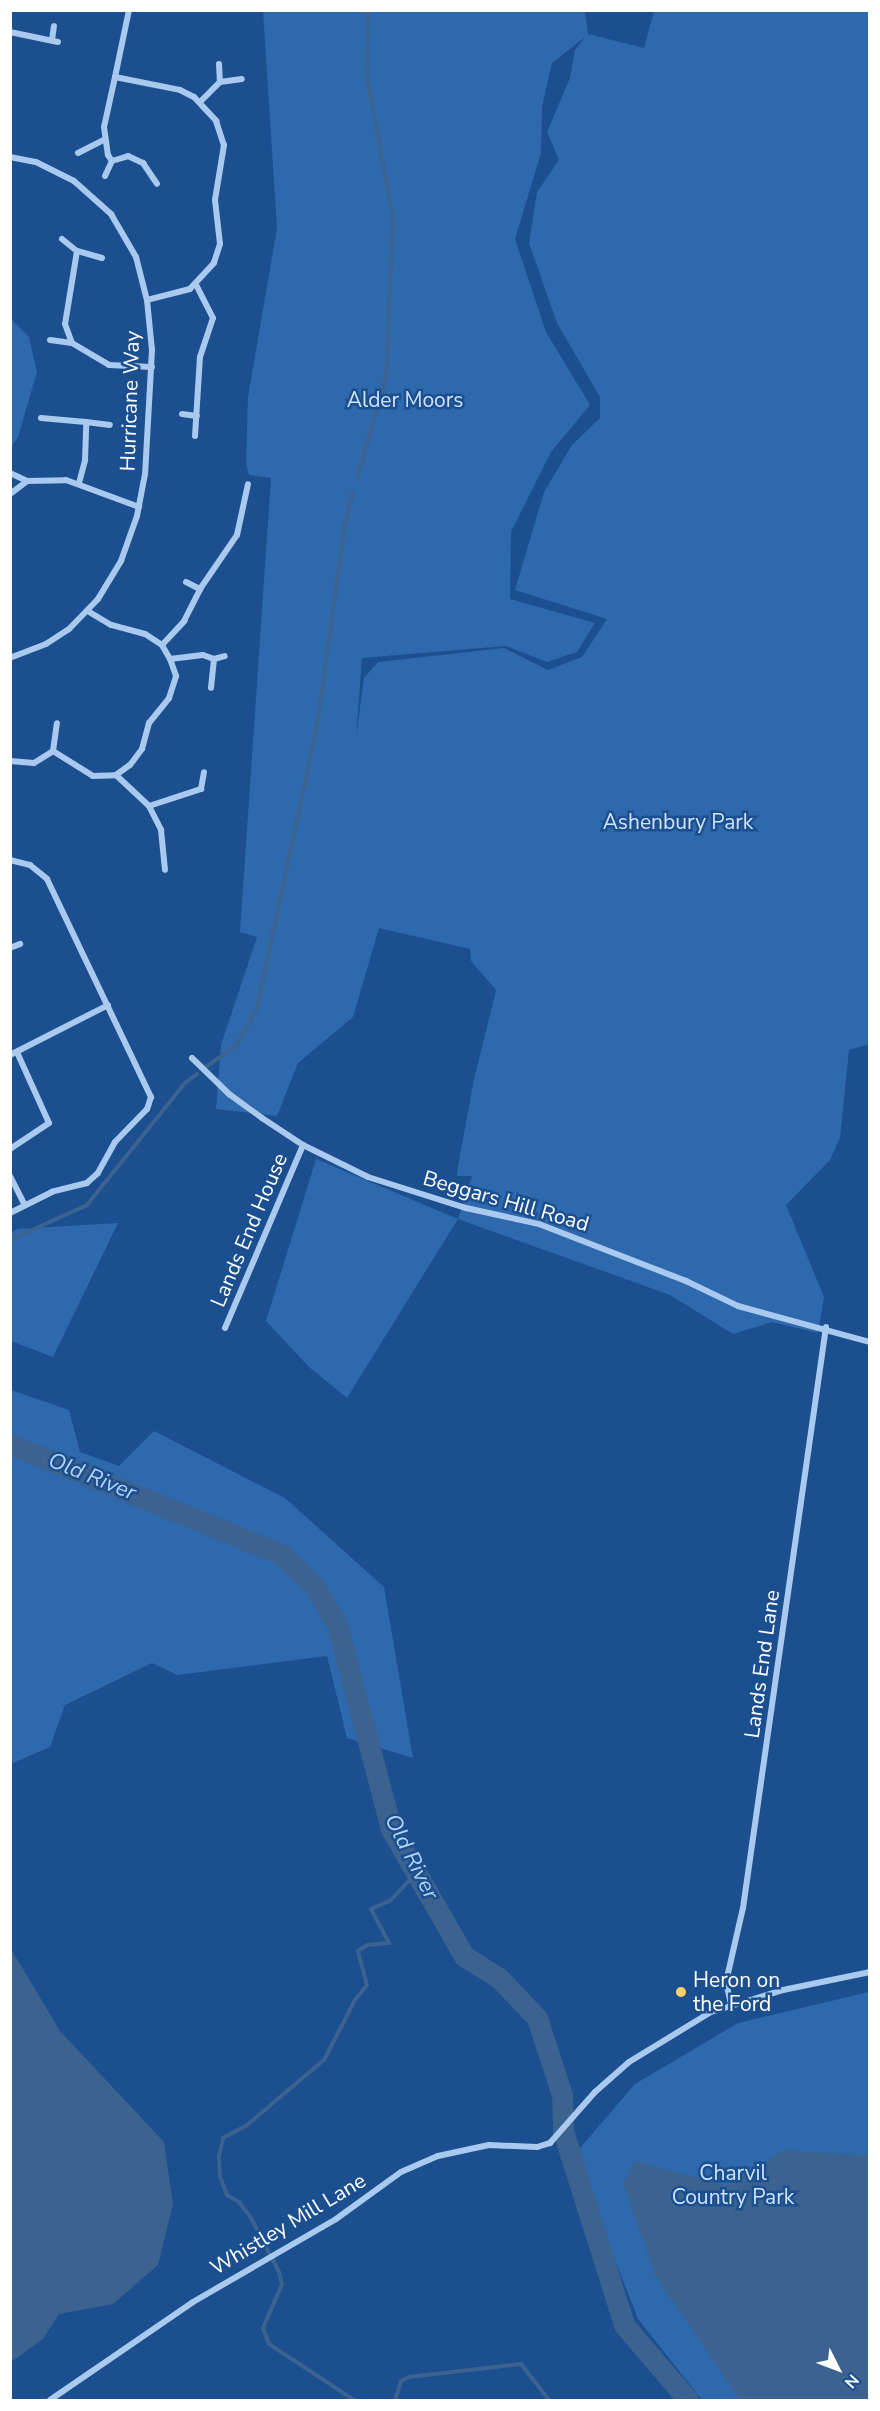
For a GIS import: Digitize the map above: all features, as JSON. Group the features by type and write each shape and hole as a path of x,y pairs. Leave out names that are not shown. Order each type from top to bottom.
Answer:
{"street":[{"path":"105,176 112,161 104,140 129,10"},
{"path":"10,32 55,41 54,26"},
{"path":"219,64 220,82"},
{"path":"115,77 180,90 200,102 219,127 224,156 215,200 219,250 210,270 196,285 147,300"},
{"path":"200,102 220,82 242,79"},
{"path":"78,153 104,140"},
{"path":"112,161 128,156 142,163 157,184"},
{"name":"Hurricane Way","path":"10,157 63,174 105,207 132,248 147,300 152,367 148,458 139,507 121,561 88,611 46,644 10,658"},
{"path":"62,239 77,251 102,258"},
{"path":"72,343 65,324 77,251"},
{"path":"195,436 200,357 213,318 196,285"},
{"path":"50,340 72,343 109,365 152,367"},
{"path":"182,414 197,416"},
{"path":"41,418 110,425"},
{"path":"79,483 86,450 86,422"},
{"path":"10,472 27,481 79,483 139,507"},
{"path":"10,494 27,481"},
{"path":"162,645 184,621 200,588 237,535 248,484"},
{"path":"186,582 200,588"},
{"path":"53,751 93,776 116,776 130,765 142,749 149,723 169,698 176,676 162,645 145,634 111,625 88,611"},
{"path":"170,659 203,655 214,659 225,656"},
{"path":"211,688 214,659"},
{"path":"10,761 34,763 53,751 57,723"},
{"path":"149,806 201,789 204,772"},
{"path":"116,776 149,806 161,831 165,870"},
{"path":"10,860 30,865 46,879 147,1082 150,1103 115,1142 98,1173 87,1183 52,1192 10,1213"},
{"path":"10,948 20,944"},
{"path":"10,1149 50,1123 14,1054 108,1005"},
{"name":"Beggars Hill Road","path":"192,1058 229,1094 303,1145 368,1177 466,1208 539,1224 686,1281 738,1306 826,1327 870,1342"},
{"name":"Lands End House","path":"225,1329 303,1145"},
{"path":"10,1176 26,1205"},
{"name":"Lands End Lane","path":"731,2004 726,1982 743,1908 826,1327"},
{"name":"Whistley Mill Lane","path":"50,2400 181,2309 336,2219 401,2172 438,2156 489,2145 537,2147 550,2143 563,2131 595,2092 629,2062 731,2004 870,1972"}],"green space":[{"name":"Ashenbury Park","path":"263,11 585,11 588,34 644,48 654,11 869,11 870,1044 849,1050 840,1138 830,1160 786,1205 824,1297 818,1333 772,1322 733,1334 670,1295 458,1219 472,1176 457,1176 458,1166 474,1079 496,990 471,961 470,949 379,928 353,1017 298,1063 277,1116 216,1109 221,1045 257,937 240,932 271,478 249,475 246,464 248,397 277,228","holes":["585,37 575,50 570,78 547,132 559,160 537,192 529,243 557,323 600,397 600,418 572,445 544,492 515,590 607,619 582,657 548,670 504,648 378,662 364,678 356,737 362,658 506,646 547,662 577,652 595,623 510,599 511,532 551,452 590,405 546,332 515,239 541,153 542,107 552,63"]},
{"path":"11,319 29,337 37,372 18,437 11,447"},
{"path":"316,1159 458,1219 347,1398 309,1367 266,1321"},
{"path":"118,1223 53,1357 11,1341 11,1233 17,1229"},
{"path":"11,1390 69,1410 80,1452 119,1466 154,1431 285,1498 384,1587 413,1758 347,1738 327,1656 177,1675 152,1663 65,1705 50,1747 11,1764"},
{"name":"Charvil Country Park","path":"869,1992 869,2400 702,2400 638,2319 574,2155 635,2084 738,2023"}],"shaded area":[{"path":"11,1949 60,2031 164,2142 173,2204 158,2265 113,2304 59,2314 43,2339 11,2362"},
{"name":"Charvil Country Park","path":"784,2150 869,2156 869,2400 740,2400 655,2275 623,2183 635,2161 727,2186"}],"waterway":[{"path":"357,479 386,378 393,219 367,76 368,10"},
{"path":"207,1066 237,1045 257,1008 318,720 345,524 353,493"},
{"path":"10,1240 87,1205 186,1082 197,1074"},
{"name":"Old River","path":"10,1444 281,1554 314,1586 337,1624 391,1829 464,1956 499,1978 537,2018 562,2095 563,2131 624,2325 688,2400"},
{"path":"354,2400 269,2344 263,2328 282,2284 279,2272 251,2218 239,2202 227,2195 220,2177 219,2156 223,2138 247,2125 324,2060 355,2000 367,1985 358,1951 367,1945 389,1943 371,1909 391,1900 416,1873"},
{"path":"395,2400 401,2381 409,2377 521,2364 549,2400"}],"place":[{"name":"Heron on the Ford","path":"681,1992"}],"park label":[{"name":"Alder Moors","path":"405,400"}]}
